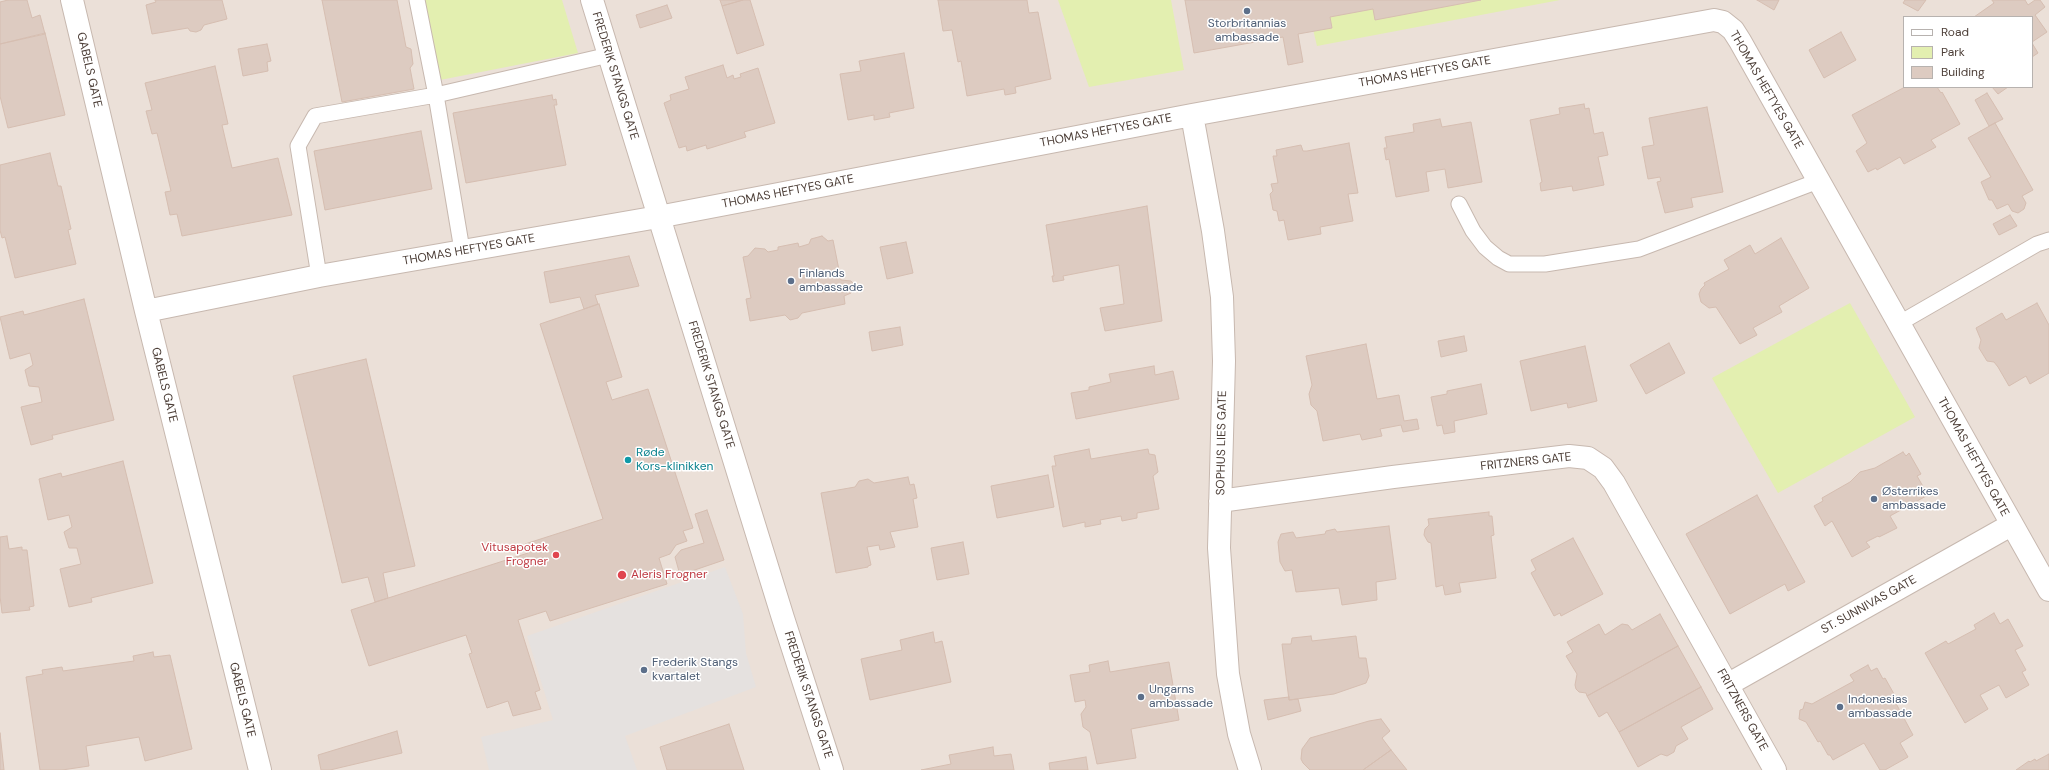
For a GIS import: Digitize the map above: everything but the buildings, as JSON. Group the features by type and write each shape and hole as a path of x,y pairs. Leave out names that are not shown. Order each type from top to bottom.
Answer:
{"street":[{"name":"GABELS GATE","path":"72,0 146,310 260,770"},
{"name":"FREDERIK STANGS GATE","path":"592,0 778,603 832,770"},
{"name":"THOMAS HEFTYES GATE","path":"146,310 319,276 658,217 1192,115 1714,20 1723,22 1730,27 1740,41 2011,525 2049,590"},
{"name":"SOPHUS LIES GATE","path":"1192,115 1213,231 1222,297 1224,361 1219,548 1228,674 1238,734 1250,770"},
{"name":"FRITZNERS GATE","path":"1220,501 1393,477 1569,456 1588,458 1603,468 1614,483 1775,770"},
{"name":"ST. SUNNIVAS GATE","path":"1727,685 2011,525"}],"lane":[{"path":"417,0 436,95 462,250"},
{"path":"319,276 298,146 315,116 436,95 609,55"},
{"path":"1459,204 1473,231 1485,247 1498,258 1509,264 1545,264 1639,249 1818,181"},
{"path":"1898,324 2037,244 2049,240"}],"shaded area":[{"path":"0,0 2049,0 2049,770 0,770"},
{"name":"Frederik Stangs kvartalet","path":"725,567 743,614 746,653 756,687 625,736 637,770 489,770 481,737 553,720 527,636"}],"green space":[{"path":"424,0 562,0 578,53 440,80"},
{"path":"1058,0 1171,0 1184,70 1089,87"},
{"path":"1306,0 1560,0 1317,46"},
{"path":"1850,303 1915,417 1778,493 1712,378"}],"place":[{"name":"Storbritannias ambassade","path":"1247,11"},
{"name":"Finlands ambassade","path":"791,281"},
{"name":"Røde Kors-klinikken","path":"628,460"},
{"name":"Østerrikes ambassade","path":"1874,499"},
{"name":"Vitusapotek Frogner","path":"556,555"},
{"name":"Aleris Frogner","path":"622,575"},
{"name":"Frederik Stangs kvartalet","path":"644,670"},
{"name":"Ungarns ambassade","path":"1141,697"},
{"name":"Indonesias ambassade","path":"1840,707"}]}
